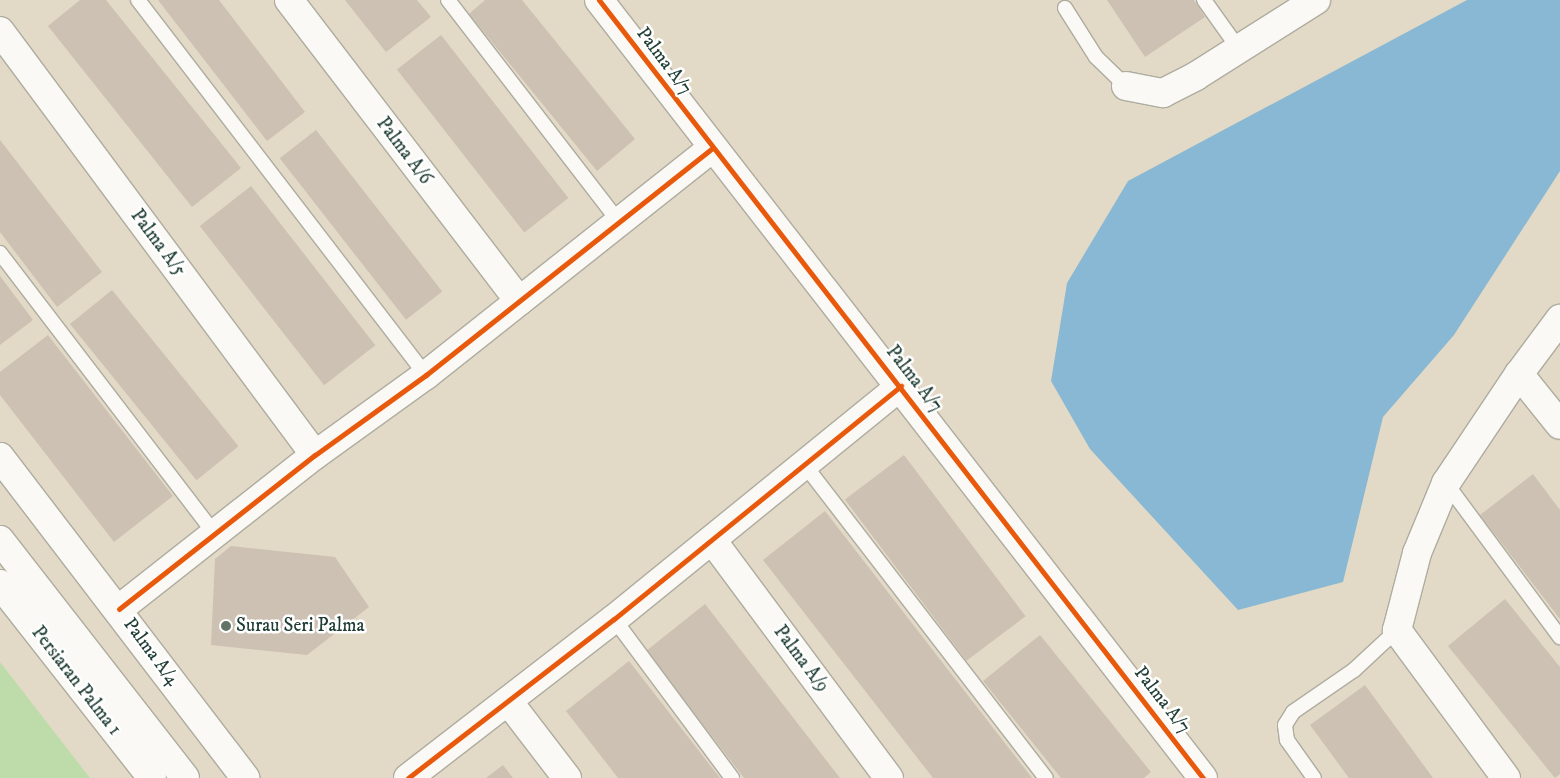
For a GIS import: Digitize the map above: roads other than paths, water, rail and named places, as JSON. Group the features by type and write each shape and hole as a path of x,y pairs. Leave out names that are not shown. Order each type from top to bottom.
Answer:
{"street":[{"name":"Palma A/6","path":"289,0 519,302"},
{"name":"Palma A/7","path":"599,0 712,148 901,386 1203,778"},
{"path":"1126,86 1163,93 1196,76 1316,0"},
{"name":"Palma A/5","path":"0,31 316,455"},
{"path":"119,609 316,455 426,375 712,148"},
{"path":"1506,778 1397,630 1417,553 1446,484 1519,374 1560,318"},
{"path":"1519,374 1560,425"},
{"path":"408,778 614,620 901,386"},
{"name":"Palma A/4","path":"0,457 119,609 246,778"},
{"path":"0,540 185,778"},
{"name":"Palma A/9","path":"712,540 889,778"},
{"name":"Persiaran Palma 1","path":"0,584 152,778"},
{"path":"508,702 567,778"}],"lane":[{"path":"138,0 426,375"},
{"path":"448,0 619,222"},
{"path":"1204,0 1239,49"},
{"path":"1065,8 1096,57 1126,86"},
{"path":"0,253 214,533"},
{"path":"804,464 1046,778"},
{"path":"1446,484 1560,636"},
{"path":"614,620 732,778"},
{"path":"1314,778 1287,740 1284,725 1293,712 1354,670 1397,630"}],"water":[{"path":"1467,0 1560,0 1560,171 1454,335 1383,417 1343,582 1238,610 1090,449 1051,381 1067,283 1128,181"}],"place":[{"name":"Surau Seri Palma","path":"226,626"}]}
